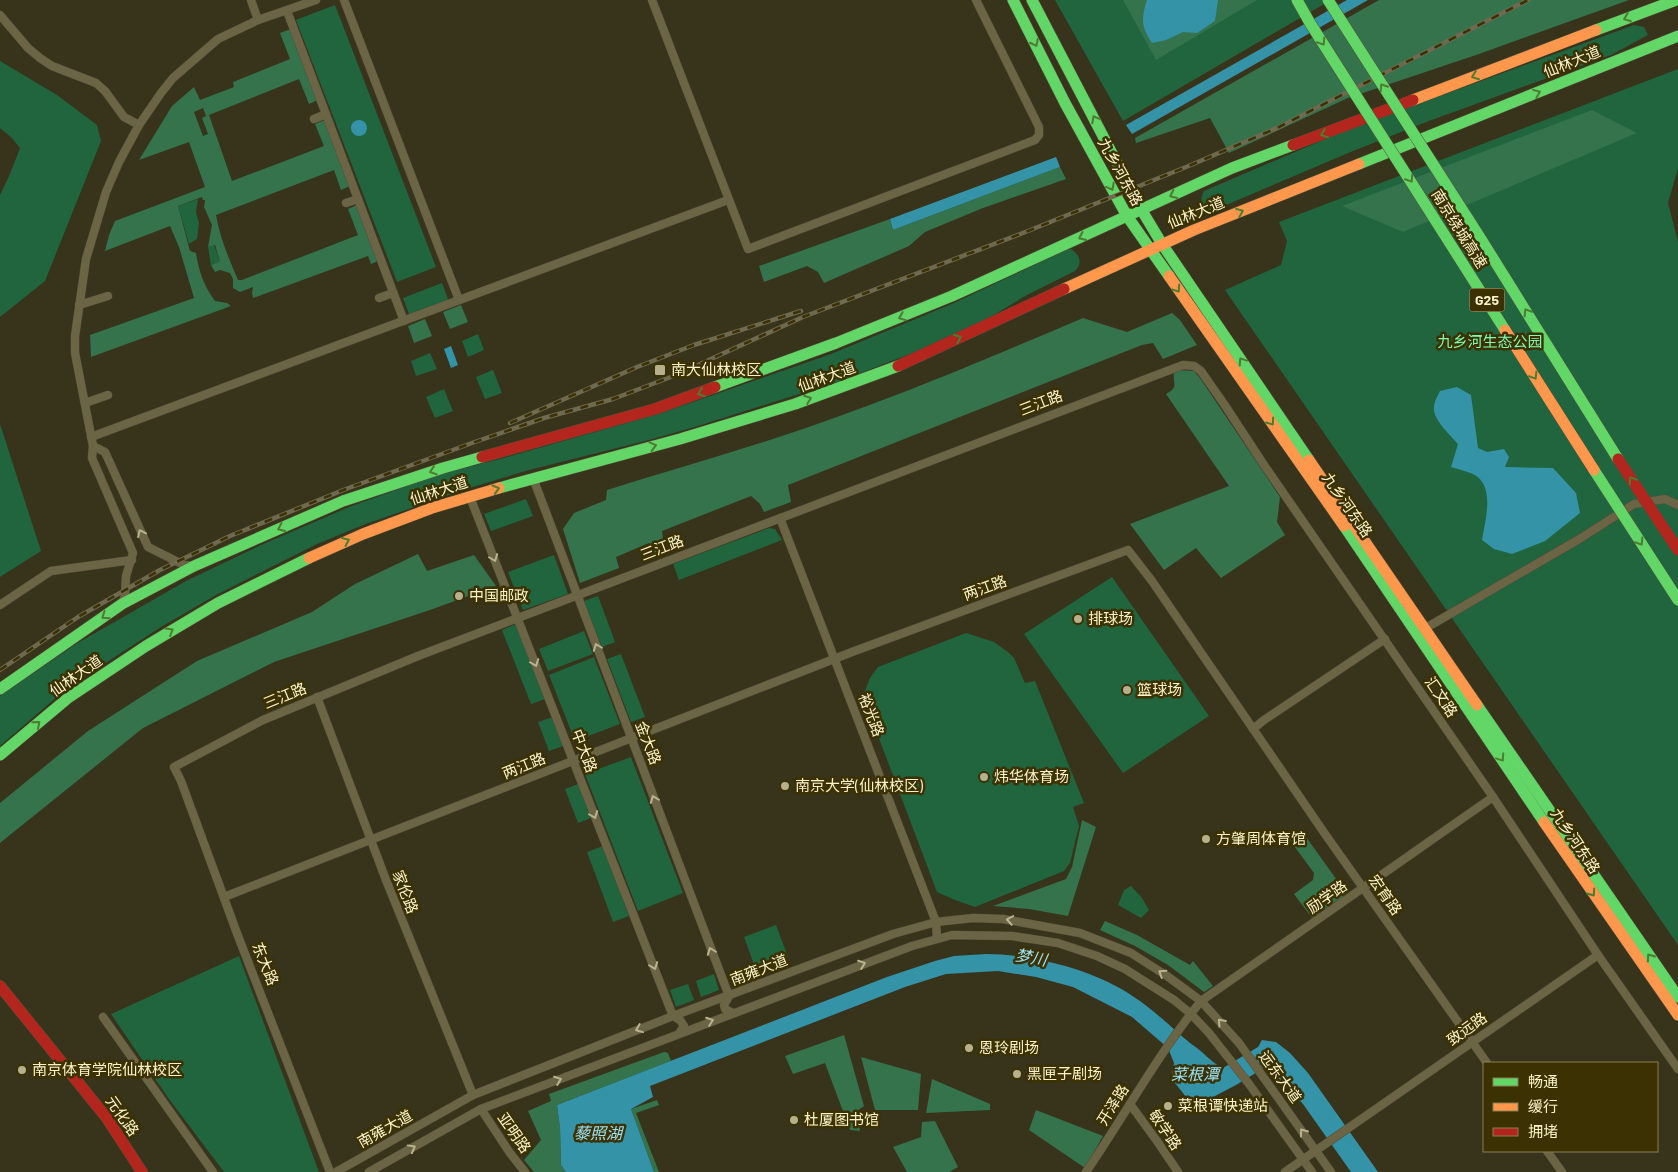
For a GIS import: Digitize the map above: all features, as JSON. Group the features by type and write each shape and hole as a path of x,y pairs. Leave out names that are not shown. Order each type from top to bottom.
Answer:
{"main road":[{"name":"九乡河东路","path":"1013,0 1065,103 1127,216 1149,250 1351,536 1590,890 1678,1015"},
{"name":"九乡河东路","path":"1032,0 1162,244 1424,629 1678,997"},
{"name":"南京绕城高速","path":"1297,0 1590,466 1678,600"},
{"name":"南京绕城高速","path":"1328,0 1611,448 1678,550"},
{"name":"仙林大道","path":"0,689 122,604 194,566 343,501 443,468 655,409 756,373 952,296 1232,168 1675,1"},
{"name":"仙林大道","path":"0,755 68,698 146,646 216,604 363,534 432,508 533,478 680,439 786,407 890,370 1162,244 1678,36"},
{"name":"元化路","path":"0,986 106,1117 142,1172"}],"street":[{"path":"251,0 258,20"},
{"path":"122,604 125,596 126,576 133,553 92,458 93,446 84,403 75,336 86,259 106,192 119,162 139,125 160,93 178,74 218,39 258,20 316,0"},
{"path":"344,0 459,300"},
{"path":"652,0 748,249 1035,140 1039,134 1039,127 976,0"},
{"path":"287,10 404,320"},
{"path":"0,15 28,48 40,58 52,66 96,83 105,91 124,117 139,125"},
{"path":"314,119 326,114"},
{"path":"346,203 358,199"},
{"path":"91,437 728,200"},
{"path":"379,298 393,293"},
{"path":"79,305 108,296"},
{"name":"汇文路","path":"1168,370 1183,365 1194,366 1201,371 1385,639 1598,955 1678,1069"},
{"name":"三江路","path":"174,767 263,720 418,656 1168,370"},
{"path":"84,403 108,395"},
{"path":"93,446 105,452 148,547 184,565 194,566"},
{"name":"金大路","path":"533,478 729,996 724,1005 725,1009 733,1013"},
{"name":"中大路","path":"470,497 673,1016 680,1020 684,1026 680,1032"},
{"path":"1424,629 1581,538 1634,504 1665,499 1678,505"},
{"name":"裕光路","path":"780,518 936,922 937,938"},
{"name":"两江路","path":"224,897 852,652 1128,550 1240,710"},
{"path":"0,605 50,571 132,560"},
{"path":"1253,729 1385,639"},
{"name":"家伦路","path":"317,697 411,944 473,1095"},
{"name":"宏育路","path":"1240,710 1486,1062"},
{"name":"东大路","path":"174,767 330,1172"},
{"name":"励学路","path":"1189,1016 1201,1001 1493,798"},
{"name":"南雍大道","path":"336,1172 473,1095 673,1016 893,934 936,922 973,918 1003,919 1080,933 1131,953 1201,1001"},
{"path":"1075,948 1080,933"},
{"name":"南雍大道","path":"369,1172 481,1109 680,1032 937,938 967,935 1012,936 1058,943 1075,948 1126,970 1174,1000 1189,1016"},
{"name":"致远路","path":"1285,1172 1598,955"},
{"name":"远东大道","path":"1201,1001 1239,1043 1331,1172"},
{"name":"远东大道","path":"1189,1016 1226,1053 1312,1172"},
{"name":"开泽路","path":"1086,1172 1189,1016"},
{"path":"103,1017 213,1172"},
{"name":"敏学路","path":"1130,1104 1158,1141 1178,1172"},
{"name":"亚明路","path":"481,1109 525,1172"},
{"path":"1548,1152 1562,1172"}],"green space":[{"path":"1055,0 1331,0 1123,121"},
{"path":"1123,0 1257,0 1156,60"},
{"path":"1379,0 1629,0 1479,54 1348,98 1229,153 1210,118 1136,143 1135,138"},
{"path":"335,5 436,267 397,282 296,20"},
{"path":"1634,25 1644,27 1648,35 1611,55 1429,121 1212,211 1202,203 1204,191 1344,131"},
{"path":"291,29 318,100 309,104 299,79 209,115 232,181 324,146 315,124 325,120 350,186 341,190 334,170 216,215 222,240 238,280 358,235 348,209 357,205 378,261 371,264 368,256 253,298 253,287 240,292 233,288 233,279 230,273 220,270 215,272 211,265 220,261 215,245 208,247 212,225 204,207 205,200 202,197 178,206 190,251 196,253 200,273 208,290 215,301 227,303 231,306 91,357 90,335 194,298 179,247 170,226 105,251 109,235 115,221 205,187 189,142 139,160 172,106 194,87 200,100 234,87 233,82 290,59 280,33","holes":["203,108 206,116 202,118 208,134 203,136 194,112"]},
{"path":"0,61 57,95 97,125 101,141 45,281 0,317 0,195 20,148 0,128"},
{"name":"九乡河生态公园","path":"1678,69 1678,168 1668,203 1678,242 1678,945 1225,290 1281,265 1287,241 1279,222"},
{"path":"1592,110 1637,133 1403,232 1342,206"},
{"path":"1060,167 1066,179 983,208 925,232 909,246 824,283 818,272 807,266 764,282 759,266 890,219 893,230"},
{"path":"198,199 196,212 199,223 197,239 189,244 178,206"},
{"path":"214,245 220,261 211,265 208,247"},
{"path":"1071,249 1077,254 1080,262 1075,271 1025,296 994,315 912,353 840,381 698,426 529,470 466,489 363,525 317,544 216,595 161,627 90,673 52,701 0,746 0,696 76,644 186,581 261,545 349,507 440,474 659,414 831,354 954,303"},
{"path":"442,283 448,299 445,303 409,314 403,298"},
{"path":"461,305 468,322 450,329 443,312"},
{"path":"1172,313 1180,320 1197,345 1163,359 1153,343 1142,345 788,485 791,502 764,512 760,504 751,496 662,531 664,549 653,554 649,543 616,557 619,568 580,583 563,529 574,513 606,500 607,490 816,425 935,380 1083,318 1127,332"},
{"path":"425,319 432,336 414,343 408,326"},
{"path":"478,334 484,350 468,357 462,341"},
{"path":"430,353 437,369 416,376 411,361"},
{"path":"493,370 502,393 485,399 476,377"},
{"path":"1177,370 1194,371 1200,378 1280,497 1277,522 1285,535 1221,578 1196,548 1164,570 1130,524 1229,486 1166,394 1174,387 1174,372"},
{"path":"444,389 453,411 435,418 426,397"},
{"path":"0,424 41,551 0,577"},
{"path":"526,499 533,516 491,531 484,514"},
{"path":"769,528 775,529 782,540 679,580 673,564"},
{"path":"418,554 427,571 474,555 496,586 274,662 143,728 0,843 0,803 88,731 197,661 312,612 355,584"},
{"path":"554,555 568,594 523,610 508,572"},
{"name":"篮球场","path":"1112,577 1209,716 1123,773 1024,634"},
{"path":"598,596 615,642 602,647 584,601"},
{"path":"516,624 545,699 531,704 502,630"},
{"path":"584,631 593,654 548,671 539,649"},
{"name":"炜华体育场","path":"966,633 994,642 1014,658 1025,683 1035,681 1084,803 1073,807 1079,826 1070,863 1064,871 975,907 937,892 863,696 870,678 878,667"},
{"path":"621,654 645,717 631,722 607,659"},
{"path":"594,657 620,724 575,741 549,675"},
{"path":"553,717 563,746 549,751 538,722"},
{"path":"631,757 683,893 638,911 585,774"},
{"path":"578,784 591,818 578,823 565,789"},
{"path":"1082,820 1096,827 1068,916 1029,909 993,906 1066,879 1072,867"},
{"path":"1301,830 1347,894 1312,918 1294,894 1313,880 1314,873 1289,839"},
{"path":"603,846 629,916 613,922 587,852"},
{"path":"1131,886 1142,898 1149,910 1141,918 1118,905 1124,890"},
{"path":"1105,921 1137,935 1190,965 1193,961 1213,986 1204,992 1168,965 1135,946 1100,930"},
{"path":"776,925 788,957 756,970 744,937"},
{"path":"239,956 319,1172 224,1172 169,1099 111,1014"},
{"path":"714,974 719,990 701,997 696,981"},
{"path":"688,984 694,1000 676,1007 670,990"},
{"path":"844,1035 864,1106 857,1111 860,1131 850,1130 825,1063 793,1074 785,1056"},
{"path":"664,1052 668,1053 671,1061 557,1105 561,1165 566,1172 534,1172 524,1160 541,1140 528,1111 551,1101 549,1094"},
{"path":"861,1057 921,1074 918,1110 875,1110"},
{"path":"932,1079 990,1104 990,1110 926,1113"},
{"path":"657,1100 659,1105 636,1113 659,1172 654,1172 631,1109"},
{"path":"1036,1110 1103,1136 1085,1168 1029,1130"},
{"path":"935,1121 958,1167 949,1172 907,1172 893,1147 921,1137 922,1122"}],"water":[{"path":"1147,0 1218,0 1215,21 1197,33 1183,32 1166,40 1152,43 1143,22"},
{"path":"1347,0 1368,0 1132,134 1126,125"},
{"path":"359,120 367,128 359,136 351,128"},
{"path":"1056,157 1060,167 893,230 890,219"},
{"path":"451,346 458,365 451,368 444,349"},
{"path":"1457,387 1471,395 1478,448 1487,452 1504,449 1509,457 1505,467 1553,468 1576,493 1580,513 1545,541 1512,554 1494,549 1482,540 1487,514 1485,486 1473,474 1451,467 1458,444 1441,424 1434,411 1440,391"},
{"path":"986,954 1043,960 1083,972 1119,987 1156,1013 1210,1060 1223,1068 1258,1047 1262,1040 1276,1042 1290,1053 1308,1073 1378,1172 1351,1172 1303,1104 1267,1066 1194,1107 1171,1078 1174,1063 1168,1048 1132,1017 1073,987 1036,977 998,971 946,974 905,987 650,1086 653,1097 631,1109 654,1172 566,1172 561,1165 557,1105 887,977 954,956"}],"railway":[{"path":"0,670 78,617 160,570 230,536 346,489 472,443 544,418 613,399 676,375 803,317 1028,231 1191,165 1277,128 1528,0"},
{"path":"510,423 637,367 694,345 801,311"}],"traffic: fast":[{"path":"1013,0 1065,103 1127,216 1169,276"},
{"path":"1032,0 1141,209 1162,244 1309,460"},
{"path":"1297,0 1505,330"},
{"path":"1328,0 1481,239 1618,459"},
{"path":"1596,30 1676,0"},
{"path":"1359,164 1678,36"},
{"path":"715,387 836,343 952,296 1232,168 1293,145"},
{"path":"499,488 680,439 795,404 898,366"},
{"path":"0,689 122,604 194,566 343,501 482,457"},
{"path":"1594,470 1678,600"},
{"path":"1344,526 1544,822"},
{"path":"0,755 68,698 146,646 218,603 309,558"},
{"path":"1477,705 1678,997"}],"traffic: slow":[{"path":"1413,100 1596,30"},
{"path":"1064,289 1194,230 1359,164"},
{"path":"1169,276 1344,526"},
{"path":"1505,330 1594,470"},
{"path":"1309,460 1477,705"},
{"path":"309,558 363,534 432,508 499,488"},
{"path":"1544,822 1678,1015"}],"traffic: jam":[{"path":"1293,145 1413,100"},
{"path":"898,366 1064,289"},
{"path":"482,457 655,409 715,387"},
{"path":"1618,459 1678,550"},
{"path":"0,986 106,1117 142,1172"}],"place":[{"name":"南大仙林校区","path":"660,370"},
{"name":"中国邮政","path":"459,596"},
{"name":"排球场","path":"1078,619"},
{"name":"篮球场","path":"1127,690"},
{"name":"炜华体育场","path":"984,777"},
{"name":"南京大学(仙林校区)","path":"785,786"},
{"name":"方肇周体育馆","path":"1206,839"},
{"name":"恩玲剧场","path":"969,1048"},
{"name":"南京体育学院仙林校区","path":"22,1070"},
{"name":"黑匣子剧场","path":"1017,1074"},
{"name":"菜根谭快递站","path":"1168,1106"},
{"name":"杜厦图书馆","path":"794,1120"}],"water label":[{"name":"梦川","path":"1031,957"},
{"name":"菜根潭","path":"1195,1074"},
{"name":"藜照湖","path":"598,1133"}]}
